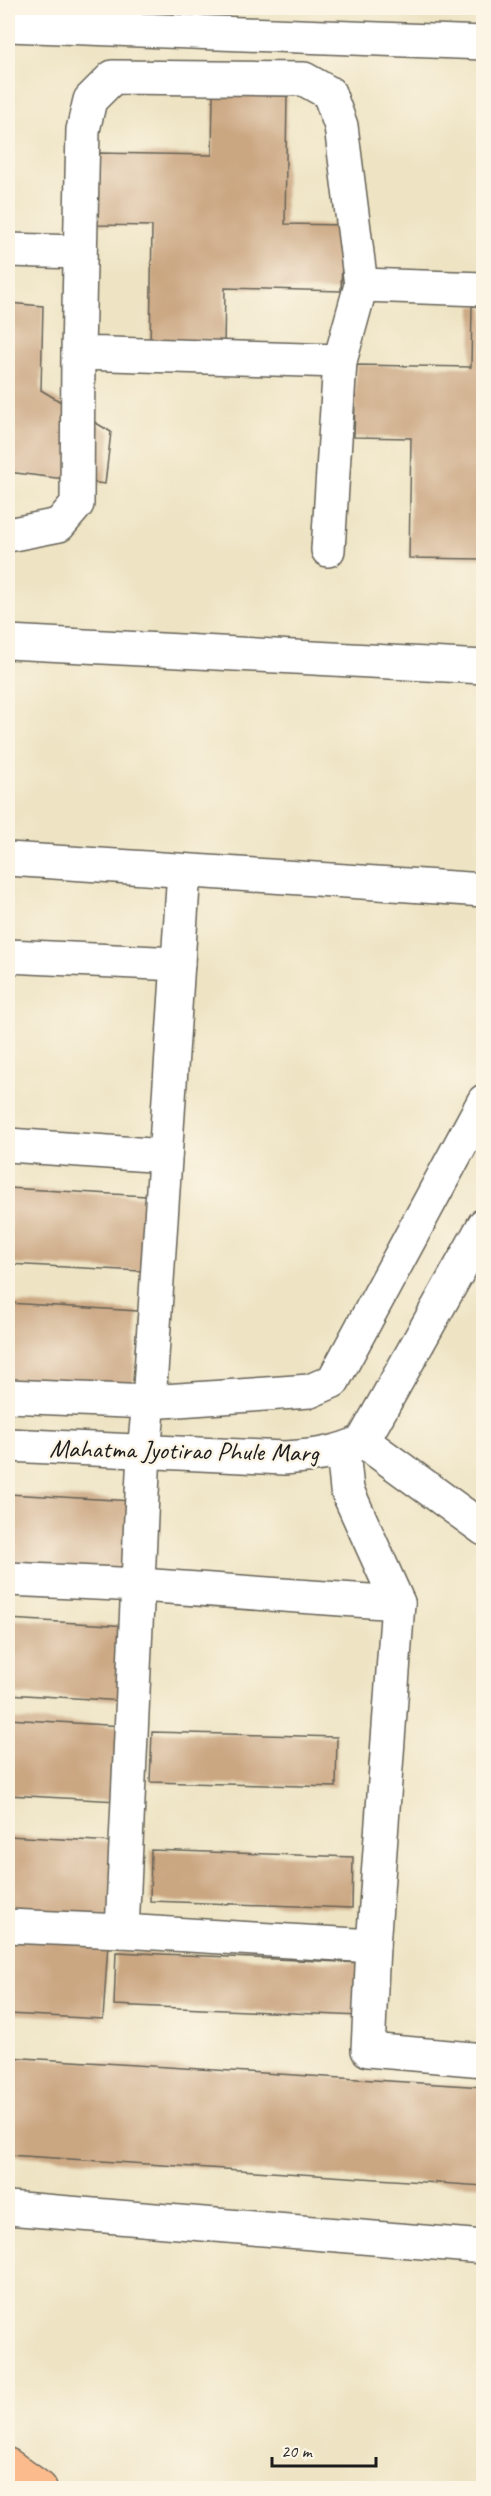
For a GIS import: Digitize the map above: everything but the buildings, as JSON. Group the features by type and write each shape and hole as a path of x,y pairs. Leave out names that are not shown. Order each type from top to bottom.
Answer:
{"main road":[{"path":"8,2465 40,2488"}],"street":[{"path":"8,25 483,43"},
{"path":"8,535 59,525 77,504 79,252 83,130 90,100 113,77 304,79 329,93 341,126 361,285 340,361 328,550"},
{"path":"8,250 79,252"},
{"path":"361,285 483,290"},
{"path":"78,353 340,361"},
{"path":"8,642 483,667"},
{"path":"8,859 483,890"},
{"path":"122,1931 140,1585 144,1451 184,871"},
{"path":"8,956 178,964"},
{"path":"8,1396 149,1402 310,1391 333,1381 483,1101"},
{"path":"8,1145 165,1156"},
{"path":"483,1225 353,1446 347,1490 398,1603 373,1946 368,2050 483,2060"},
{"name":"Mahatma Jyotirao Phule Marg","path":"8,1445 284,1458 326,1455 353,1446"},
{"path":"353,1446 483,1529"},
{"path":"8,1579 140,1585 398,1603"},
{"path":"8,1926 373,1946"},
{"path":"8,2208 483,2247"}]}
